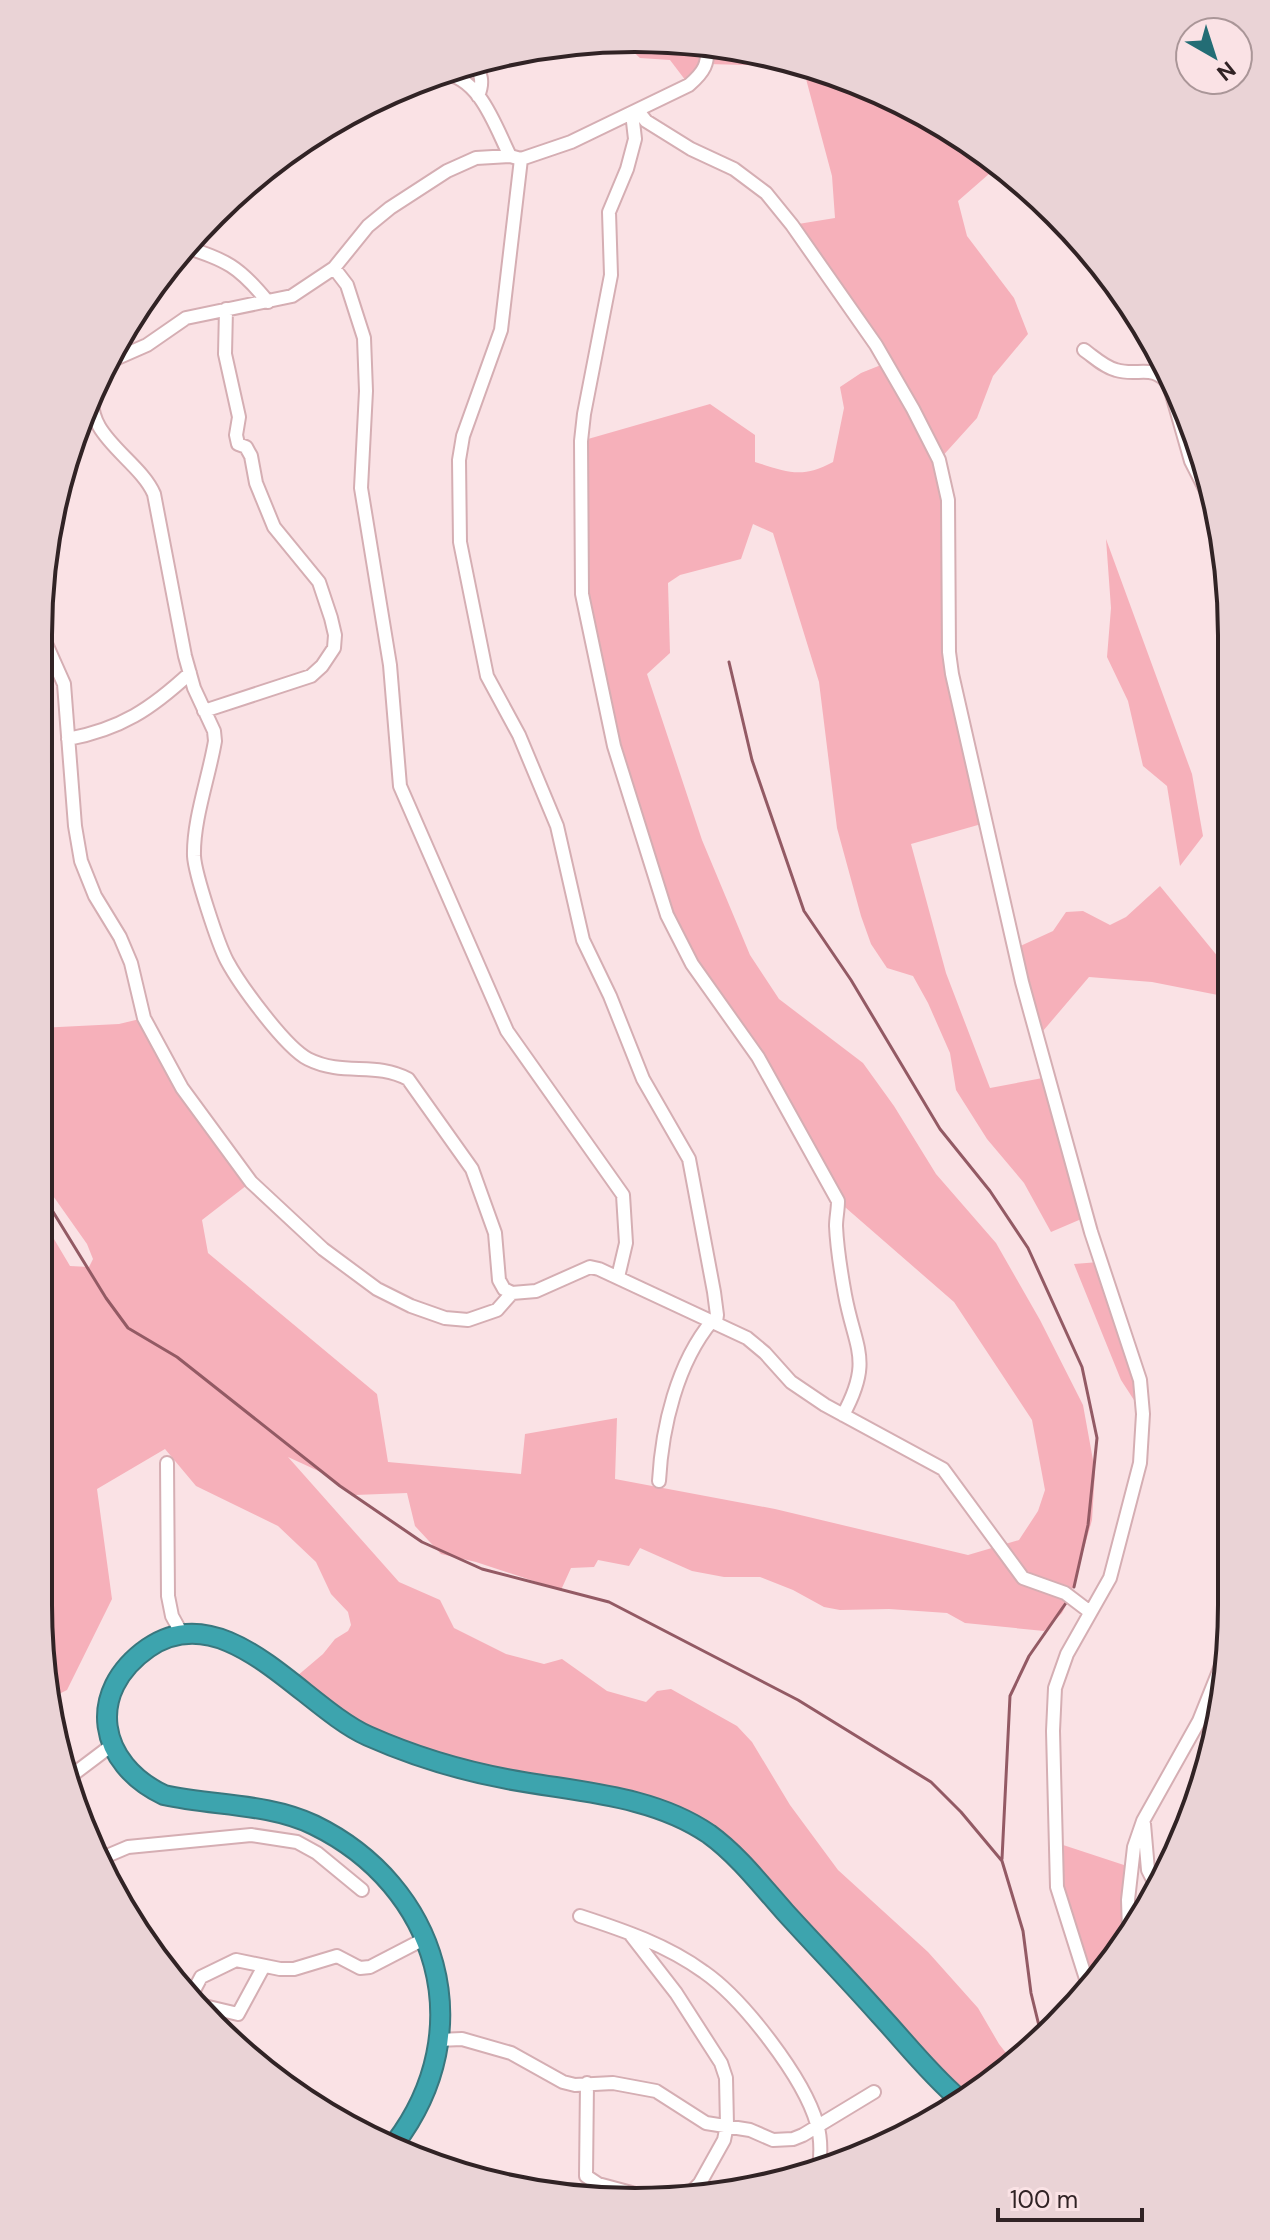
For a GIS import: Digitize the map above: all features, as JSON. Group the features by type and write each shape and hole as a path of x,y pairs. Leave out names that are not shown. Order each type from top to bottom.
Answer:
{"highway":[{"path":"398,2138 428,2086 441,2011 439,1987 416,1918 387,1877 357,1851 314,1825 287,1815 164,1795 148,1788 120,1762 112,1745 106,1714 113,1685 136,1657 153,1645 199,1634 235,1644 256,1655 345,1724 430,1761 503,1779 653,1807 688,1820 712,1837 753,1875 954,2093"}],"street":[{"path":"123,355 147,345 186,318 292,296 334,268 368,226 424,186 476,158 515,158 571,142 689,85 704,72 707,57"},
{"path":"478,96 483,85 480,73"},
{"path":"459,80 478,96 515,158 501,330 463,436 459,460 460,542 487,676 519,735 557,826 583,940 610,996 643,1079 689,1159 714,1292 717,1315 701,1334 687,1361 661,1444 659,1481"},
{"path":"635,112 635,139 627,169 609,212 611,275 581,441 582,594 614,746 667,915 692,964 758,1057 838,1201 836,1223 845,1296 856,1335 861,1370 857,1389 843,1415"},
{"path":"635,112 691,149 734,169 766,193 876,345 939,460 948,500 949,652 994,865 1070,1163 1099,1262 1140,1380 1143,1414 1140,1463 1110,1578 1090,1612 1055,1688 1053,1731 1057,1887 1085,1975"},
{"path":"197,251 236,267 268,302"},
{"path":"334,268 347,285 364,338 366,391 361,488 390,665 397,774 404,800 507,1031 623,1195 626,1243 618,1277"},
{"path":"204,711 311,676 329,659 335,635 327,600 319,582 274,527 256,483 251,456 246,447 238,444 239,417 225,354 226,309"},
{"path":"1084,350 1116,370 1155,372"},
{"path":"95,414 98,424 147,481 154,494 190,673 214,731 215,741 196,835 194,857 197,874 226,960 286,1042 304,1057 339,1070 380,1069 408,1079 472,1169 495,1233 499,1280 504,1289 512,1293 536,1291 590,1267 618,1277 747,1338 791,1382 843,1415 943,1469 1002,1547 1017,1572 1032,1583 1065,1593 1090,1612"},
{"path":"52,657 64,684 81,861 95,896 120,937 131,963 144,1018 182,1088 249,1180 323,1249 377,1289 445,1318 468,1320 497,1310 512,1293"},
{"path":"68,739 102,733 141,712 190,673"},
{"path":"167,1463 168,1596 172,1616 183,1636"},
{"path":"1128,1915 1134,1847 1143,1821 1199,1721 1212,1689"},
{"path":"77,1772 112,1745"},
{"path":"1143,1821 1151,1876"},
{"path":"108,1855 128,1847 251,1835 297,1842 317,1853 362,1890"},
{"path":"580,1916 654,1943 706,1973 726,1990 766,2035 790,2069 818,2126 819,2158"},
{"path":"631,1935 676,1993 721,2063 726,2078 727,2125 724,2140 699,2184"},
{"path":"196,1987 201,1977 236,1960 294,1969 337,1956 360,1968 370,1967 424,1939"},
{"path":"215,2009 238,2014 264,1966"},
{"path":"438,2040 462,2039 511,2053 563,2082 575,2085 613,2083 644,2088 665,2095 706,2123 750,2130 773,2140 783,2141 803,2135 874,2092"},
{"path":"587,2083 586,2176 611,2187"}],"shaded area":[{"path":"633,52 711,57 759,65 708,64 689,85 670,60 640,58"},
{"path":"806,78 893,112 959,150 991,173 958,201 967,236 1014,298 1028,334 993,376 977,418 939,460 948,500 949,652 985,823 911,844 946,973 990,1088 1048,1077 1086,1217 1051,1232 1024,1183 987,1139 956,1090 950,1053 913,976 887,968 871,944 837,828 819,682 773,533 753,524 741,559 680,575 668,583 670,653 647,674 702,840 750,955 779,999 863,1063 936,1174 996,1243 1083,1405 1095,1471 1092,1520 1070,1597 1062,1613 1044,1631 965,1623 947,1613 840,1610 824,1607 760,1577 724,1577 692,1571 640,1548 629,1566 598,1560 594,1567 571,1568 561,1590 441,1554 415,1526 407,1493 355,1495 325,1474 288,1457 399,1582 440,1600 454,1628 506,1654 544,1664 562,1659 607,1691 646,1702 657,1691 671,1689 737,1726 752,1742 790,1805 838,1870 928,1952 978,2008 1007,2054 953,2093 688,1820 503,1779 368,1736 290,1682 323,1654 335,1639 348,1631 351,1625 348,1612 331,1594 316,1562 278,1526 196,1486 165,1449 97,1489 112,1599 67,1690 59,1694 53,1643 52,1236 70,1266 89,1267 93,1259 87,1244 52,1194 52,1027 119,1024 144,1018 157,1045 251,1182 202,1220 208,1253 377,1394 388,1462 521,1474 525,1434 617,1418 615,1479 775,1509 968,1555 1019,1540 1038,1511 1045,1490 1032,1420 954,1302 838,1201 758,1057 676,936 614,746 582,594 581,441 710,404 755,435 755,462 786,471 803,472 833,462 844,408 840,387 861,373 886,363 792,225 835,218 832,176"},
{"path":"1106,539 1192,774 1203,836 1180,866 1167,786 1143,766 1128,701 1107,657 1111,608"},
{"path":"1160,886 1218,957 1218,995 1152,982 1089,977 1037,1038 1014,949 1053,931 1066,912 1083,911 1110,925 1126,917"},
{"path":"1099,1262 1129,1342 1143,1414 1121,1380 1074,1264"},
{"path":"1054,1842 1130,1867 1126,1919 1085,1976 1077,1955"}],"waterway":[{"path":"729,662 752,760 804,911 851,980 940,1129 990,1191 1028,1248 1082,1367 1097,1438 1088,1525 1074,1587"},
{"path":"52,1210 128,1328 177,1357 340,1486 422,1542 482,1569 609,1602 798,1700 931,1782 1002,1861 1023,1931 1039,2025"},
{"path":"1002,1859 1010,1696 1029,1656 1068,1600"}]}
